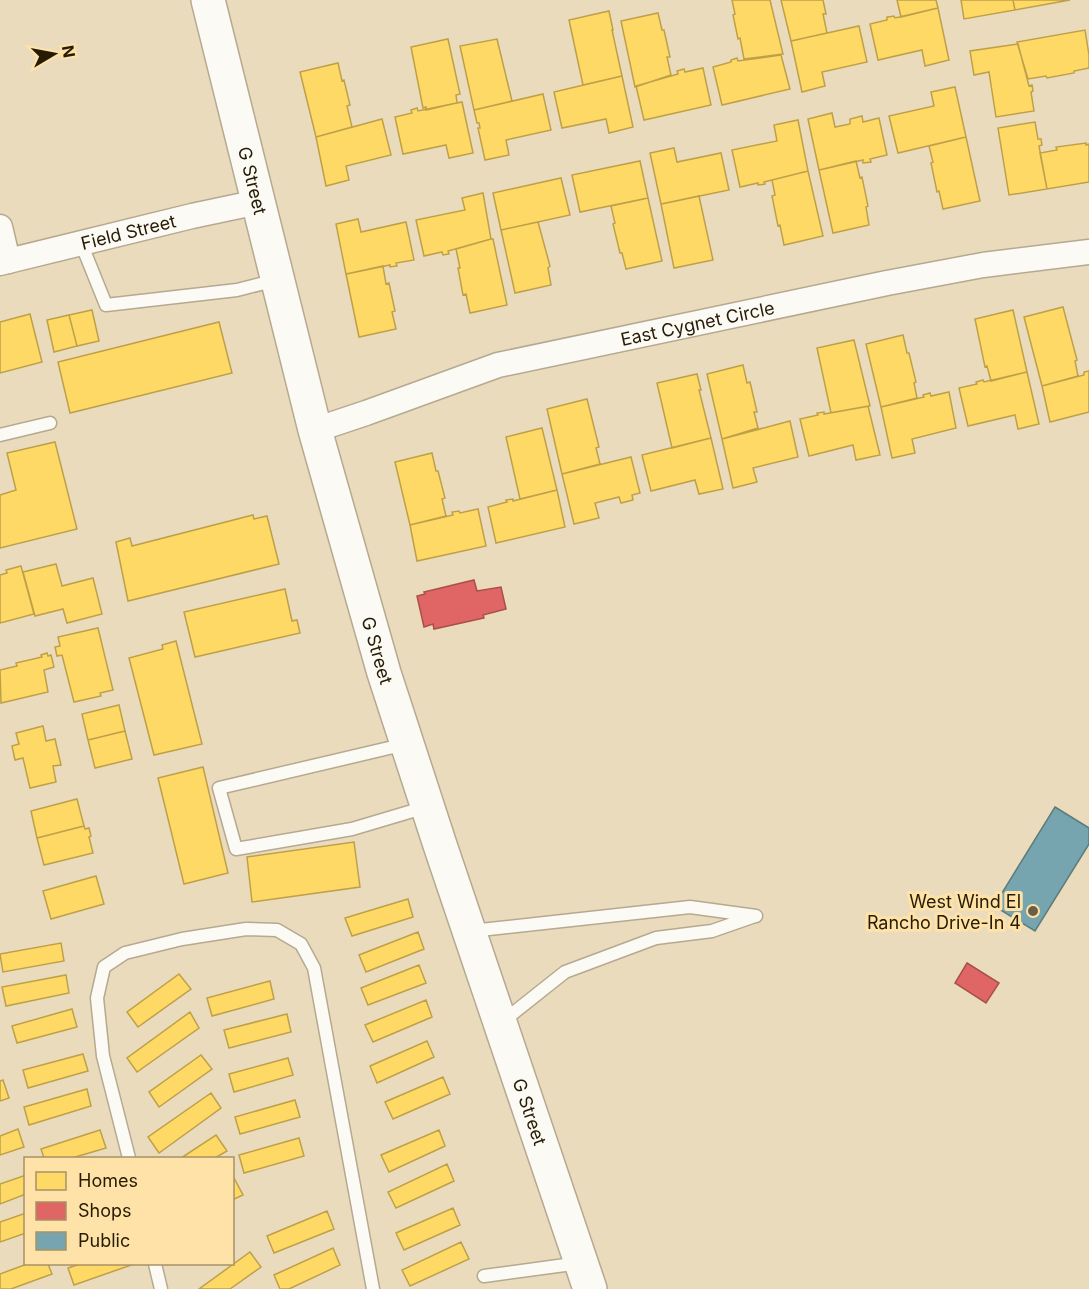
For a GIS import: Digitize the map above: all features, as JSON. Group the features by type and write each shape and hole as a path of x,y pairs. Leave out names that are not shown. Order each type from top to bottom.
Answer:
{"street":[{"name":"G Street","path":"212,1 258,202 315,430 384,673 586,1280"},
{"name":"Field Street","path":"4,262 258,202"},
{"path":"0,227 4,262"},
{"name":"East Cygnet Circle","path":"315,430 498,365 898,281 983,265 1089,252"}],"lane":[{"path":"81,243 106,305 237,290 277,280"},
{"path":"0,435 50,423"},
{"path":"406,744 219,788 236,849 352,829 427,807"},
{"path":"469,931 690,907 756,916 712,931 656,938 565,972 500,1025"},
{"path":"129,1157 103,1056 97,998 104,967 125,953 182,939 246,929 277,930 301,944 314,968 373,1289"},
{"path":"155,1265 161,1289"},
{"path":"484,1276 586,1280"}],"building: Homes":[{"path":"732,0 770,0 783,54 744,59 733,15 735,14"},
{"path":"781,0 823,0 827,33 791,41"},
{"path":"897,0 936,0 938,8 901,17"},
{"path":"961,0 1013,0 1015,10 964,19"},
{"path":"1013,0 1070,0 1015,10"},
{"path":"938,8 949,60 925,66 922,50 878,60 870,24 887,20 887,17 894,16 895,18"},
{"path":"609,11 622,76 583,85 569,20"},
{"path":"658,13 670,57 667,57 671,75 635,87 621,21"},
{"path":"859,26 867,62 822,72 825,86 802,92 791,41"},
{"path":"1085,30 1089,68 1047,78 1046,76 1028,79 1017,42"},
{"path":"448,39 460,94 456,95 457,103 426,110 426,107 423,108 411,47"},
{"path":"497,39 512,101 474,110 460,46"},
{"path":"1018,44 1029,86 1032,85 1034,111 996,117 989,72 974,75 970,51"},
{"path":"781,55 790,89 722,105 713,67 737,58 738,61"},
{"path":"338,63 350,105 347,106 352,127 316,137 300,72"},
{"path":"703,68 711,105 644,120 636,86 678,74 677,71 684,69 685,72"},
{"path":"622,76 633,127 609,133 606,119 562,128 554,92"},
{"path":"955,87 966,137 898,153 889,116 934,106 931,92"},
{"path":"543,94 551,130 506,140 509,155 485,160 479,123 477,123 474,110"},
{"path":"462,102 473,153 449,158 446,145 403,154 395,117 412,113 411,110 417,108 418,111"},
{"path":"832,113 835,127 850,124 850,119 862,116 863,122 879,118 887,155 870,159 871,162 863,163 863,160 819,170 808,119"},
{"path":"382,119 391,155 346,166 349,180 326,186 316,137"},
{"path":"798,120 808,171 764,182 765,184 758,185 758,183 740,187 732,150 777,141 774,125"},
{"path":"1035,122 1038,139 1041,139 1042,145 1039,146 1047,189 1009,195 998,128"},
{"path":"966,137 980,201 943,209 939,191 937,192 929,146"},
{"path":"1086,143 1086,145 1089,144 1089,182 1047,189 1040,153 1057,150 1056,147"},
{"path":"674,148 677,162 721,153 729,190 661,204 650,153"},
{"path":"640,161 648,198 580,212 572,175"},
{"path":"856,161 868,206 866,207 869,225 833,233 819,170"},
{"path":"808,171 823,236 784,245 772,196 775,195 772,180"},
{"path":"561,178 570,215 501,230 493,193"},
{"path":"483,193 491,239 448,251 449,254 443,255 442,252 424,256 416,220 465,210 462,198"},
{"path":"699,196 713,260 674,268 661,204"},
{"path":"648,198 662,261 626,269 613,224 615,223 611,206"},
{"path":"358,219 361,232 406,222 414,260 396,263 397,266 390,267 390,265 346,274 336,224"},
{"path":"538,222 550,266 548,268 551,285 515,293 501,230"},
{"path":"493,239 507,305 470,313 466,294 463,295 456,249"},
{"path":"383,266 395,311 392,312 396,329 359,337 346,274"},
{"path":"1063,307 1077,360 1075,361 1078,376 1042,386 1024,317"},
{"path":"92,310 99,341 77,346 69,315"},
{"path":"1013,310 1027,372 991,381 987,366 985,367 975,319"},
{"path":"30,314 42,362 0,373 0,322"},
{"path":"69,315 77,346 54,352 47,320"},
{"path":"219,322 232,373 70,413 58,362"},
{"path":"903,335 916,382 914,383 917,398 881,407 866,344"},
{"path":"854,340 870,406 831,413 817,348"},
{"path":"743,365 747,383 750,382 758,428 722,439 707,374"},
{"path":"1089,371 1089,412 1050,422 1042,386 1084,375 1084,372"},
{"path":"1027,372 1039,424 1018,429 1015,415 968,426 959,388 977,384 976,382 983,380 984,382"},
{"path":"697,374 711,438 672,448 657,383"},
{"path":"949,392 956,428 912,439 915,453 892,458 881,407 924,397 923,395 930,393 931,396"},
{"path":"587,399 599,447 596,448 600,464 562,474 547,409"},
{"path":"868,406 880,455 856,460 853,445 809,456 800,419 818,415 817,413 824,412 824,414"},
{"path":"790,421 798,457 753,468 757,482 733,488 722,439"},
{"path":"542,428 557,490 520,499 506,437"},
{"path":"711,438 723,489 699,494 695,480 651,491 642,455"},
{"path":"55,442 77,529 0,548 0,495 16,490 7,453"},
{"path":"432,453 445,498 442,499 446,516 410,525 395,462"},
{"path":"631,457 640,493 632,495 633,500 621,503 619,497 595,503 599,518 574,524 562,474"},
{"path":"557,490 565,527 496,543 488,507 507,502 506,500 513,499 513,501"},
{"path":"478,509 486,546 417,561 410,525 453,515 452,512 459,511 460,513"},
{"path":"253,515 254,519 267,516 279,564 128,601 116,542 130,538 132,546"},
{"path":"56,564 62,586 93,578 102,614 67,623 63,609 35,616 23,572"},
{"path":"21,566 34,614 0,623 0,575 7,573 6,570"},
{"path":"285,589 292,621 297,620 300,633 195,657 184,612"},
{"path":"98,628 113,690 100,693 101,696 74,702 62,655 57,656 55,647 60,646 58,637"},
{"path":"176,641 202,744 154,755 129,658 163,649 162,645"},
{"path":"47,653 48,656 51,655 54,667 44,670 48,692 1,703 0,670 17,666 16,663 42,657 41,655"},
{"path":"119,705 125,731 88,740 82,714"},
{"path":"43,726 46,741 55,739 61,765 53,766 56,782 30,788 23,758 15,760 12,746 19,744 16,733"},
{"path":"125,731 132,759 95,768 88,740"},
{"path":"203,767 228,873 184,884 158,778"},
{"path":"77,799 84,826 37,838 31,811"},
{"path":"84,826 85,829 89,828 93,853 44,865 37,838"},
{"path":"354,842 360,887 252,902 247,857"},
{"path":"96,876 104,904 51,919 43,891"},
{"path":"408,899 413,917 352,936 345,918"},
{"path":"418,932 424,949 366,972 359,955"},
{"path":"61,943 64,961 3,972 0,954"},
{"path":"419,965 426,983 368,1005 361,988"},
{"path":"179,974 191,989 138,1027 127,1012"},
{"path":"66,975 69,993 6,1006 2,987"},
{"path":"270,981 274,999 212,1016 207,998"},
{"path":"426,1000 432,1017 373,1042 365,1025"},
{"path":"72,1009 77,1027 17,1043 12,1026"},
{"path":"190,1012 199,1028 137,1072 127,1058"},
{"path":"287,1014 291,1032 229,1048 224,1030"},
{"path":"427,1041 434,1057 377,1083 370,1066"},
{"path":"83,1054 88,1071 28,1088 23,1070"},
{"path":"201,1055 212,1069 159,1107 149,1092"},
{"path":"288,1058 293,1075 234,1092 229,1074"},
{"path":"443,1077 450,1094 393,1119 385,1102"},
{"path":"3,1080 9,1098 0,1101 0,1081"},
{"path":"87,1089 91,1106 29,1125 24,1107"},
{"path":"211,1093 221,1108 159,1153 148,1137"},
{"path":"295,1100 300,1117 240,1134 235,1117"},
{"path":"18,1129 24,1147 0,1155 0,1136"},
{"path":"100,1130 106,1148 75,1157 44,1157 41,1149"},
{"path":"439,1130 445,1146 389,1172 381,1155"},
{"path":"216,1135 227,1151 217,1157 183,1157"},
{"path":"299,1138 304,1156 244,1173 239,1155"},
{"path":"447,1164 454,1181 396,1208 388,1192"},
{"path":"24,1176 24,1195 0,1204 0,1184"},
{"path":"234,1178 243,1195 234,1199"},
{"path":"453,1208 460,1225 404,1250 396,1233"},
{"path":"327,1211 334,1229 274,1253 267,1236"},
{"path":"24,1214 24,1234 0,1242 0,1222"},
{"path":"461,1242 469,1259 410,1286 402,1270"},
{"path":"333,1248 340,1265 289,1289 280,1289 274,1275"},
{"path":"250,1252 261,1267 230,1289 199,1289 234,1265"},
{"path":"24,1265 48,1265 52,1274 11,1289 0,1289 0,1274"},
{"path":"77,1265 131,1265 74,1285 68,1268"}],"building: Shops":[{"path":"474,580 477,591 501,587 506,609 483,615 484,618 434,629 433,624 424,627 417,596 425,594 424,592"},
{"path":"967,963 999,983 986,1003 955,983"}],"building: Public":[{"path":"1055,807 1089,828 1089,844 1035,931 994,906"}],"place":[{"name":"West Wind El Rancho Drive-In 4","path":"1033,911"}]}
